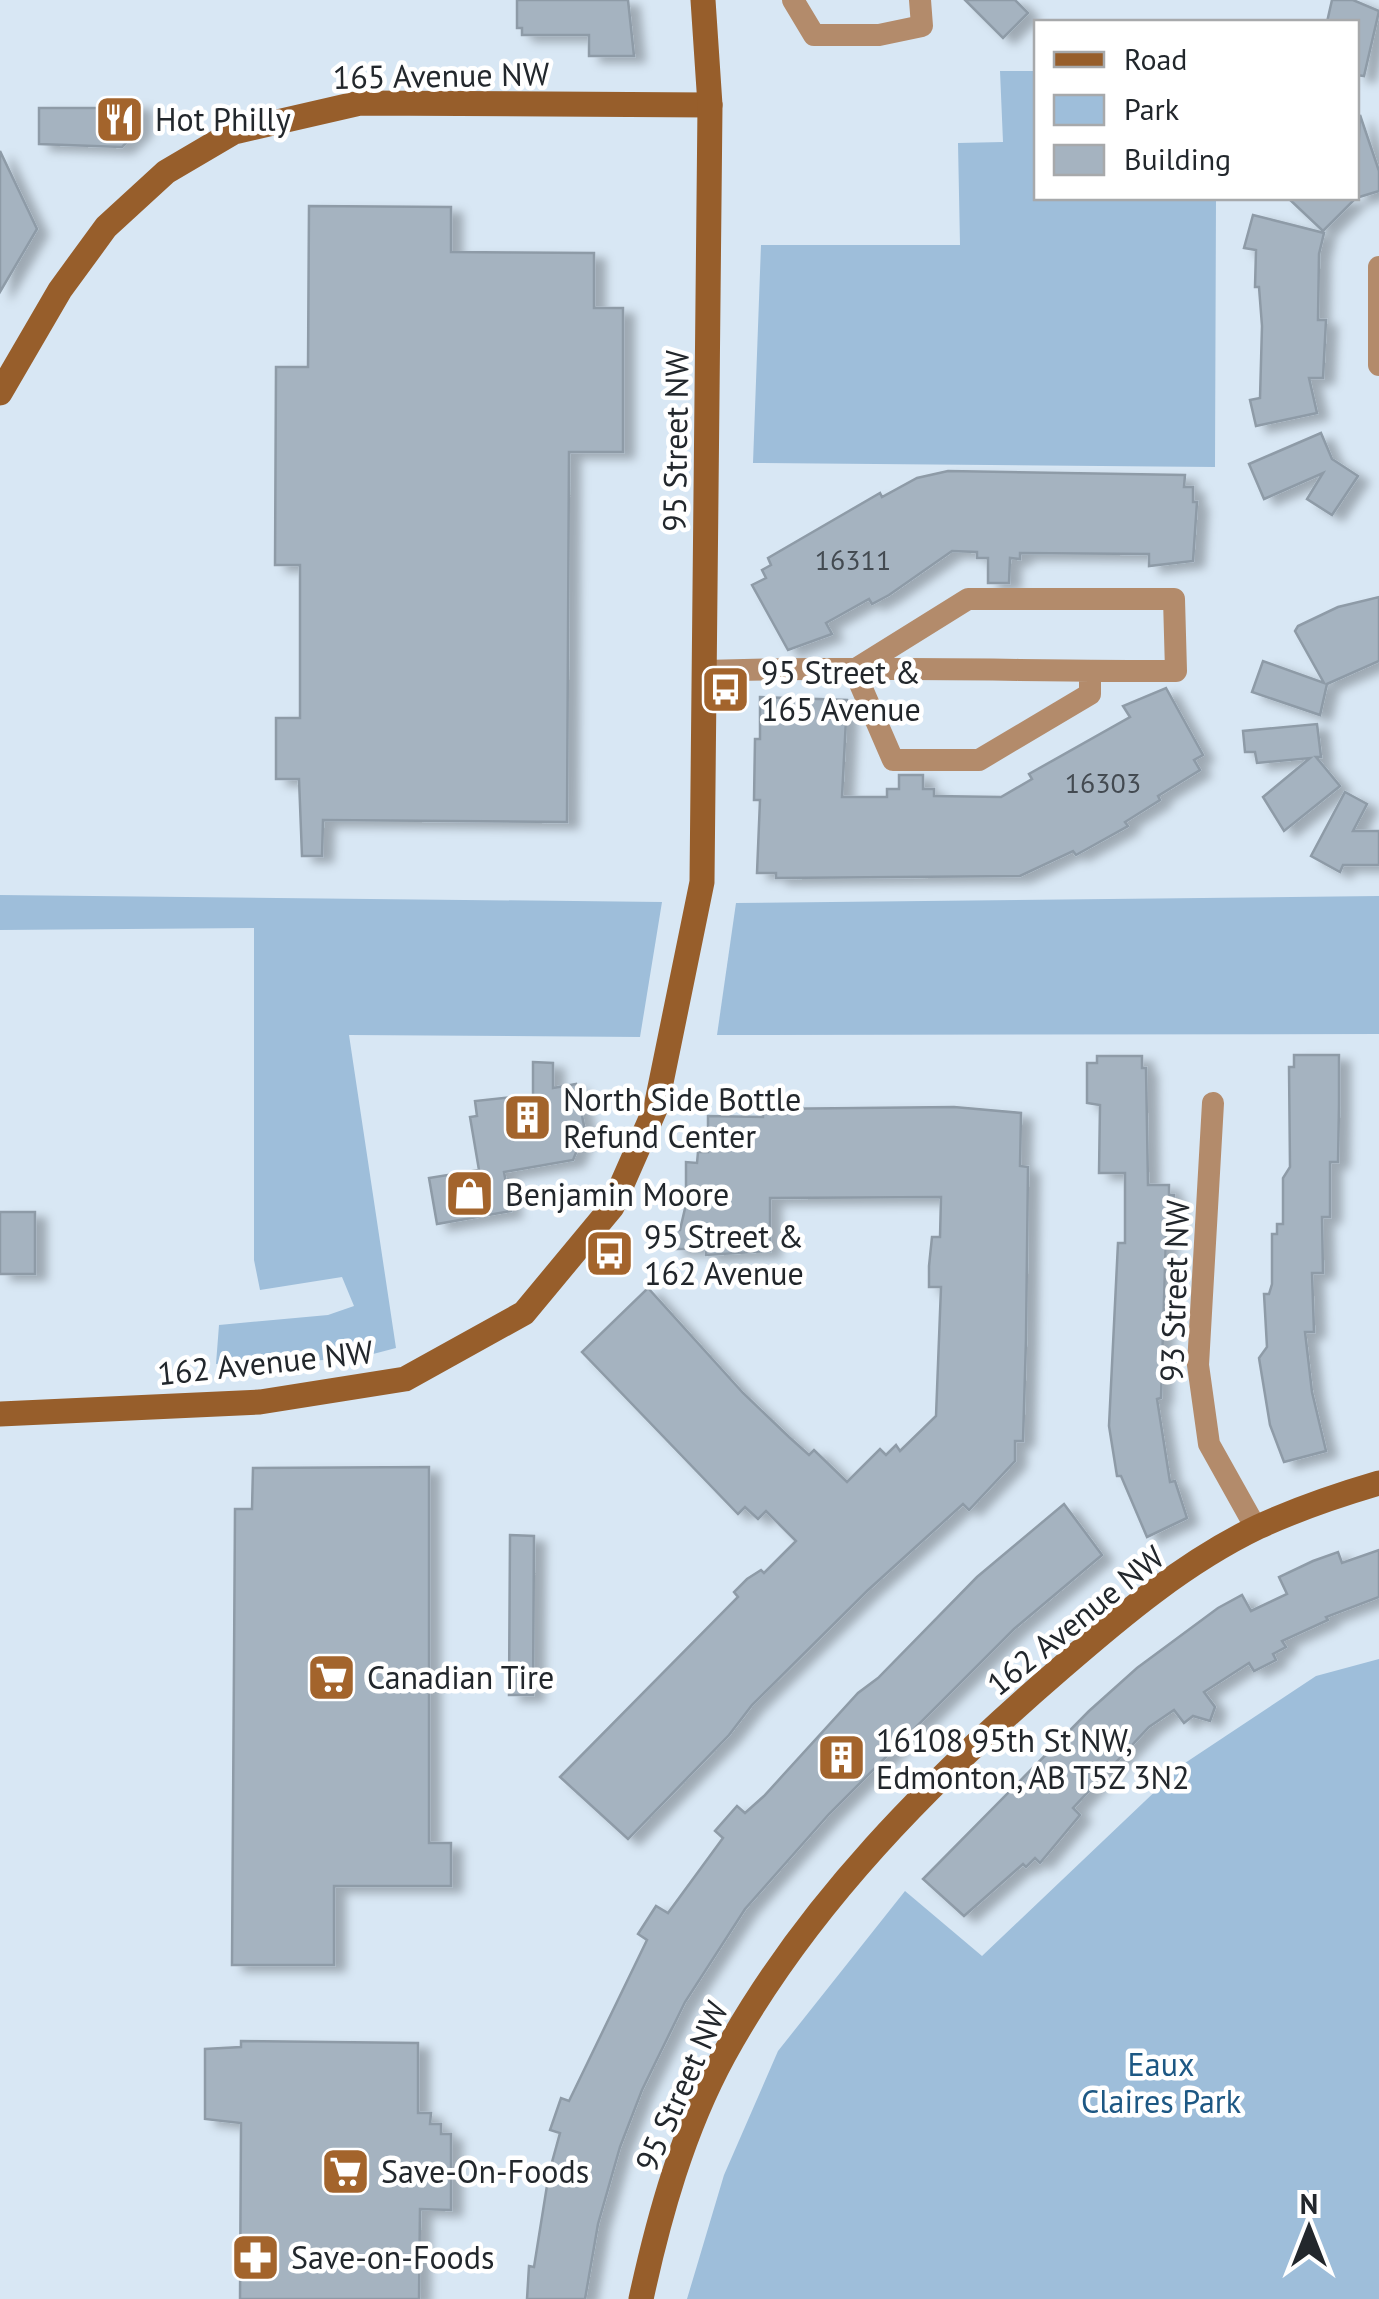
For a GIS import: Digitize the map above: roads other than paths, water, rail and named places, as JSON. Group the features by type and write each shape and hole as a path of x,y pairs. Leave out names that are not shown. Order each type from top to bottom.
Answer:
{"street":[{"name":"95 Street NW","path":"702,882 710,105 703,0"},
{"path":"793,0 814,35 879,36 922,26 920,0"},
{"name":"165 Avenue NW","path":"0,393 68,278 106,227 166,172 234,132 360,103 710,105"},
{"path":"1379,267 1379,365"},
{"path":"705,671 1176,671 1174,599 968,599 854,670"},
{"path":"854,670 893,760 980,760 1090,694 1090,671"},
{"name":"162 Avenue NW","path":"0,1414 260,1402 406,1379 524,1313 612,1207 656,1107 702,882"},
{"name":"93 Street NW","path":"1212,1103 1198,1365 1209,1444 1256,1528"},
{"name":"162 Avenue NW","path":"855,1871 938,1780 1120,1617 1256,1528 1379,1482"},
{"name":"95 Street NW","path":"641,2299 658,2222 722,2060 769,1978 855,1871"}],"place":[{"name":"Hot Philly","path":"120,119"},
{"name":"95 Street & 165 Avenue","path":"726,690"},
{"name":"North Side Bottle Refund Center","path":"528,1117"},
{"name":"Benjamin Moore","path":"470,1194"},
{"name":"95 Street & 162 Avenue","path":"609,1254"},
{"name":"Canadian Tire","path":"332,1677"},
{"name":"16108 95th St NW, Edmonton, AB T5Z 3N2","path":"841,1758"},
{"name":"Save-On-Foods","path":"346,2171"},
{"name":"Save-on-Foods","path":"256,2257"}],"park label":[{"name":"Eaux Claires Park","path":"1161,2082"}]}
